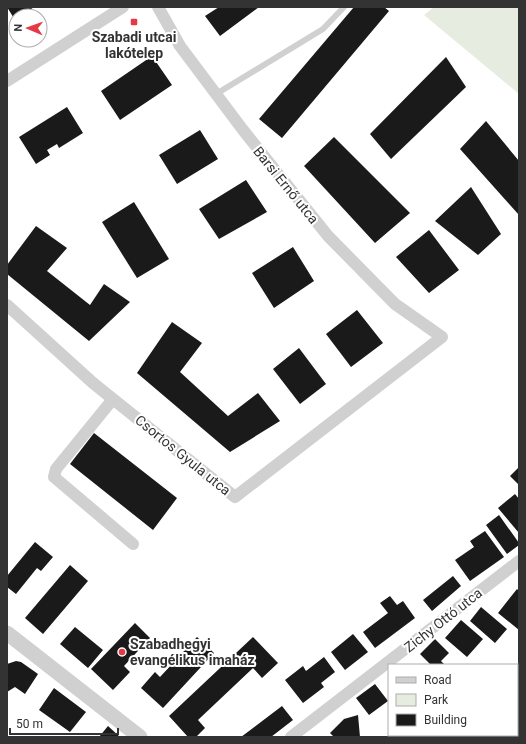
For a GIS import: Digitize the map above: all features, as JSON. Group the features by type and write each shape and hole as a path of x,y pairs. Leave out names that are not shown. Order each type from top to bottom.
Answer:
{"street":[{"path":"7,81 123,7"},
{"name":"Barsi Ernő utca","path":"158,7 180,46 243,130 328,236 395,304 442,337"},
{"name":"Csortos Gyula utca","path":"7,306 113,399 235,497 442,337"},
{"path":"113,399 56,469 54,477 134,544"},
{"name":"Zichy Ottó utca","path":"291,737 519,561"},
{"path":"8,637 140,737"}],"lane":[{"path":"216,94 323,29 344,7"}],"green space":[{"path":"434,7 519,7 519,94 424,15"}],"building":[{"path":"7,7 34,7 33,8 8,9"},
{"path":"219,7 259,7 220,36 205,16"},
{"path":"354,7 384,7 389,11 282,138 259,119"},
{"path":"152,56 172,85 120,120 101,91"},
{"path":"446,57 466,87 391,159 370,134"},
{"path":"67,107 83,133 59,148 57,144 47,150 50,155 36,164 19,137"},
{"path":"486,121 519,161 519,215 460,149"},
{"path":"200,130 218,159 177,184 159,155"},
{"path":"334,137 410,213 375,243 304,166"},
{"path":"246,180 267,212 219,239 199,209"},
{"path":"471,187 501,234 478,255 435,221"},
{"path":"134,202 169,259 137,278 102,222"},
{"path":"36,226 67,248 47,271 90,305 104,284 130,302 89,341 7,274 7,265"},
{"path":"429,230 459,270 429,293 396,257"},
{"path":"293,247 314,281 274,308 252,273"},
{"path":"357,310 383,343 351,367 326,334"},
{"path":"172,322 202,343 180,372 228,416 258,393 280,421 230,452 137,373"},
{"path":"299,348 326,384 300,404 273,369"},
{"path":"94,433 177,498 153,530 70,464"},
{"path":"519,467 519,485 510,476"},
{"path":"515,494 519,499 519,533 498,508"},
{"path":"499,515 519,543 519,545 507,554 486,525"},
{"path":"485,531 504,557 470,581 455,560 474,547 470,541"},
{"path":"35,542 53,557 41,571 37,568 16,594 7,587 7,576"},
{"path":"70,565 88,581 43,634 25,618"},
{"path":"453,576 461,586 432,611 423,600"},
{"path":"517,589 519,591 519,630 498,613"},
{"path":"390,596 397,605 403,601 415,618 375,648 363,632 388,613 380,603"},
{"path":"481,607 507,629 495,643 470,621"},
{"path":"461,620 483,639 467,657 445,638"},
{"name":"Szabadhegyi evangélikus imaház","path":"135,623 150,638 124,666 130,672 113,690 91,669"},
{"path":"75,627 103,650 88,668 60,644"},
{"path":"353,634 368,652 345,670 331,652"},
{"path":"197,637 214,653 163,708 141,688 155,672 160,677"},
{"path":"253,637 278,663 262,678 253,668 198,720 205,728 196,737 188,737 169,716"},
{"path":"435,639 449,653 441,661 444,664 430,664 420,654"},
{"path":"324,657 335,672 321,683 324,687 303,703 285,680 303,666 306,671"},
{"path":"16,661 21,662 38,674 25,694 15,687 7,692 7,664"},
{"path":"375,684 388,701 369,715 356,698"},
{"path":"54,688 86,712 70,732 39,710"},
{"path":"282,706 293,720 271,737 241,737"},
{"path":"358,715 360,737 334,737 330,733 344,719"},
{"path":"108,726 120,737 99,737"}],"place":[{"name":"Szabadi utcai lakótelep","path":"134,22"},
{"name":"Szabadhegyi evangélikus imaház","path":"122,652"}]}
